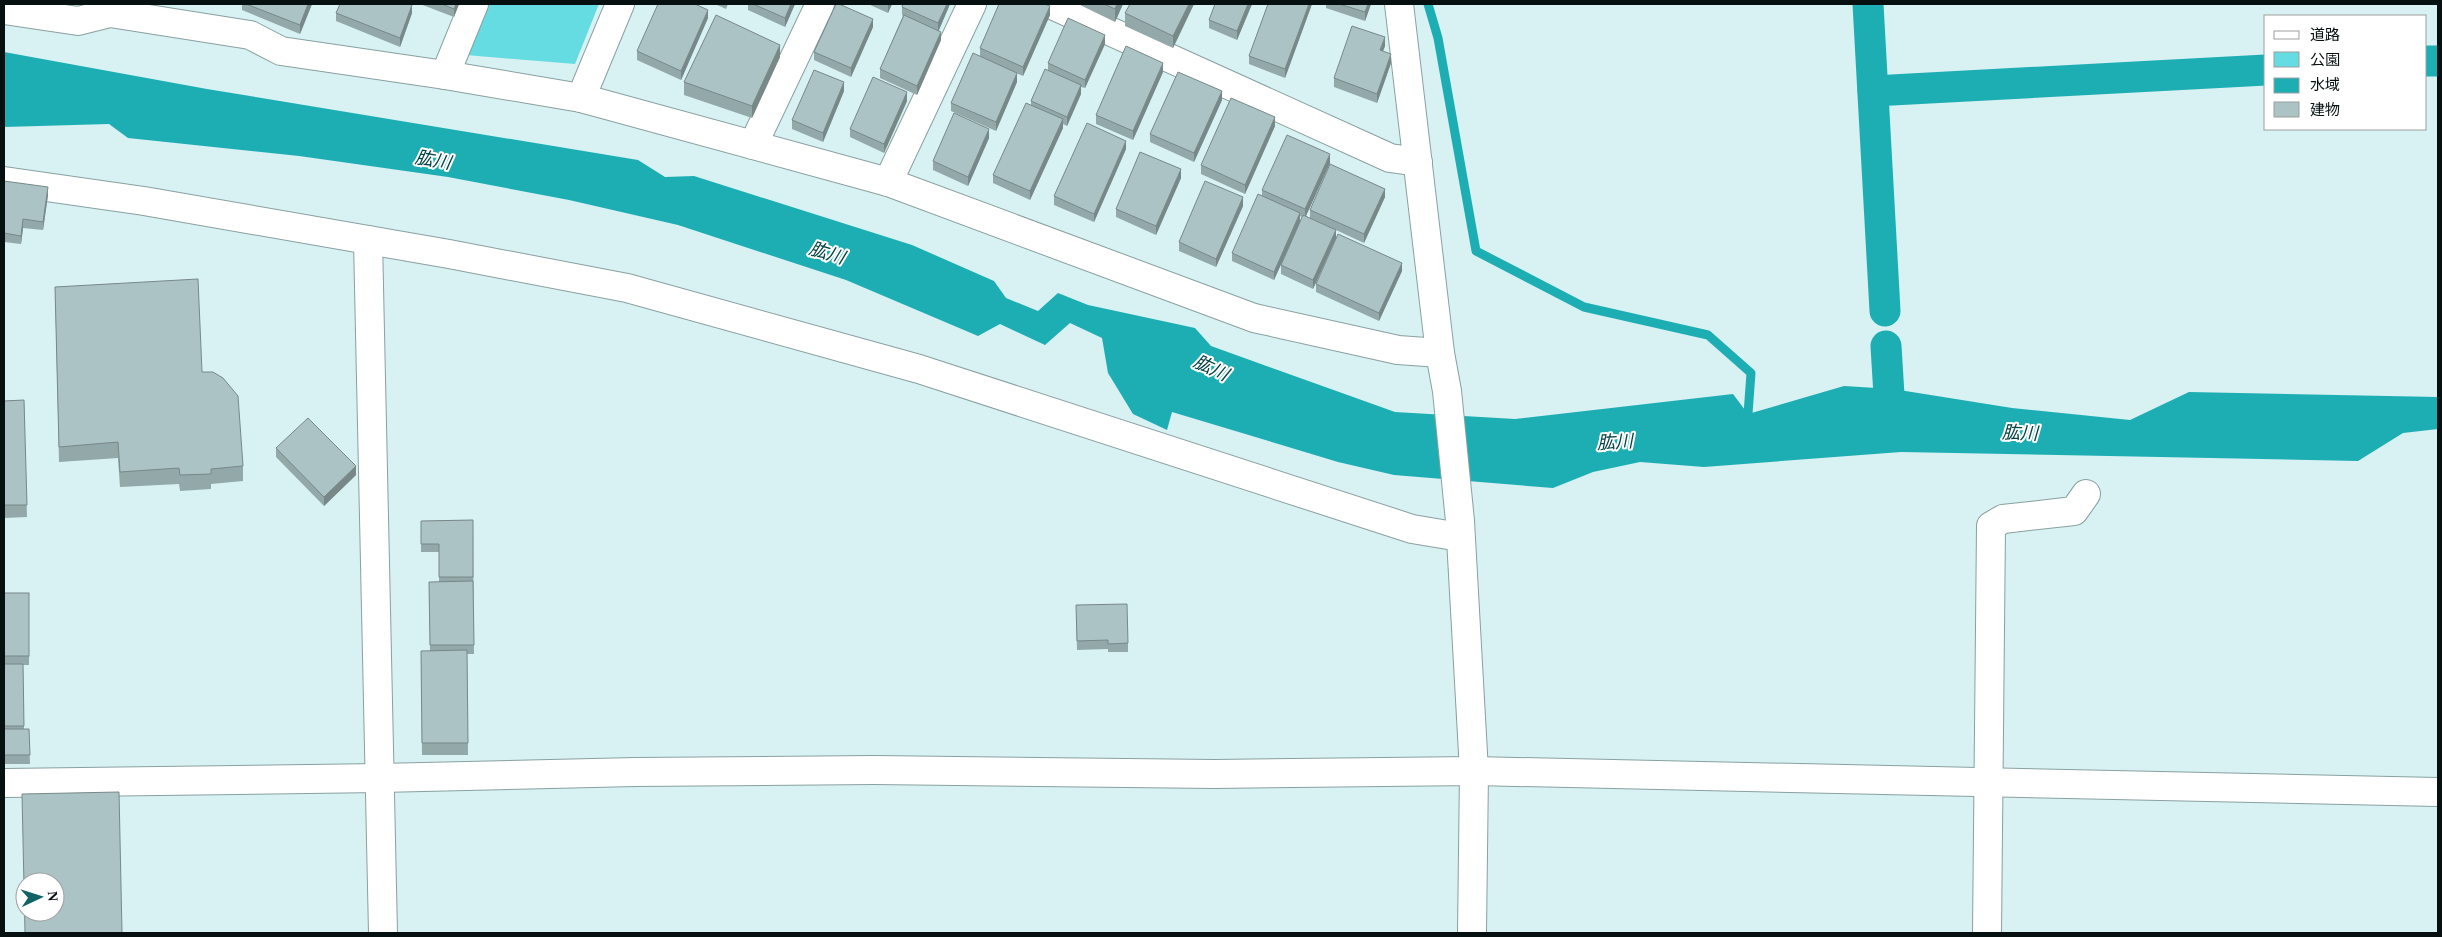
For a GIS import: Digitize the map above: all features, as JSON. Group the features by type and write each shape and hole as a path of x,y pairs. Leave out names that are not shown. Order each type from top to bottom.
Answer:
{"street":[{"path":"445,75 474,4"},
{"path":"581,98 620,4"},
{"path":"753,145 820,4"},
{"path":"888,182 972,4"},
{"path":"1050,4 1390,158 1418,162"},
{"path":"1399,4 1440,353 1447,391 1460,529 1474,771 1472,933"},
{"path":"4,10 78,22 110,13 250,34 282,51 445,75 581,98 888,182 1254,318 1398,350 1440,353"},
{"path":"4,181 144,201 627,288 919,369 1412,528 1460,529"},
{"path":"368,240 383,933"},
{"path":"1987,933 1990,784 1991,526 2004,519 2074,511 2086,494"},
{"path":"4,783 874,770 1214,774 1474,771 1990,784 2438,792"}],"green space":[{"path":"487,4 599,4 575,64 466,55"}],"water":[{"name":"肱川","path":"4,52 207,89 638,160 665,177 694,176 912,245 994,281 1006,298 1038,311 1058,293 1088,305 1195,328 1211,346 1395,412 1515,419 1733,394 1748,414 1844,386 1893,389 2012,408 2130,420 2189,392 2438,397 2438,429 2403,433 2358,461 1901,452 1704,467 1640,462 1593,472 1553,488 1394,475 1338,462 1172,412 1167,430 1133,414 1108,373 1102,338 1070,323 1045,345 1000,324 978,336 846,280 678,225 569,200 448,177 299,156 128,138 109,124 4,127"}],"building":[{"path":"246,4 308,4 300,25"},
{"path":"340,4 412,5 400,38 336,13"},
{"path":"442,4 456,4 454,9"},
{"path":"658,4 695,4 708,10 681,71 637,51"},
{"path":"753,4 791,4 785,18"},
{"path":"836,4 873,19 851,68 814,52"},
{"path":"903,4 947,4 938,23 902,7"},
{"path":"999,4 1044,4 1050,6 1023,67 980,48"},
{"path":"1104,4 1117,4 1115,9"},
{"path":"1130,4 1189,4 1173,36 1125,13"},
{"path":"1215,4 1248,4 1237,31 1209,20"},
{"path":"1268,4 1309,4 1285,69 1249,56"},
{"path":"1339,4 1368,4 1365,12"},
{"path":"716,15 780,45 752,106 684,82"},
{"path":"904,15 941,32 917,86 880,69"},
{"path":"1068,18 1105,35 1085,80 1048,63"},
{"path":"1352,26 1385,37 1380,50 1391,54 1377,94 1334,78"},
{"path":"1126,46 1163,63 1133,131 1096,115"},
{"path":"973,53 1017,73 996,122 951,103"},
{"path":"1045,69 1081,85 1067,117 1031,101"},
{"path":"814,70 844,82 823,133 792,120"},
{"path":"1178,72 1222,91 1194,153 1150,134"},
{"path":"873,77 907,92 884,144 850,129"},
{"path":"1231,98 1275,117 1245,185 1201,165"},
{"path":"1026,103 1063,119 1030,191 993,175"},
{"path":"954,113 989,129 968,177 933,161"},
{"path":"1087,123 1126,141 1094,214 1054,196"},
{"path":"1287,135 1330,154 1305,209 1262,190"},
{"path":"1140,152 1181,169 1156,226 1116,209"},
{"path":"1330,164 1385,189 1364,234 1310,210"},
{"path":"4,181 48,187 43,222 23,219 21,236 4,233"},
{"path":"1205,181 1243,197 1216,259 1179,242"},
{"path":"1258,194 1300,213 1274,272 1232,253"},
{"path":"1303,215 1336,230 1313,280 1281,265"},
{"path":"1338,234 1402,263 1379,313 1316,284"},
{"path":"198,279 202,372 213,372 223,378 238,396 243,466 211,469 211,474 180,475 179,468 120,472 118,442 59,447 55,287"},
{"path":"24,400 27,505 4,505 4,401"},
{"path":"308,418 356,466 324,497 276,448"},
{"path":"473,520 473,577 439,577 439,544 421,544 421,521"},
{"path":"473,581 474,645 430,645 429,582"},
{"path":"4,593 29,593 29,656 4,656"},
{"path":"1127,604 1128,643 1108,644 1108,640 1077,641 1076,605"},
{"path":"467,650 468,743 422,743 421,651"},
{"path":"4,664 23,664 24,726 4,726"},
{"path":"4,729 29,729 30,755 4,755"},
{"path":"119,792 122,933 25,933 25,922 65,922 65,872 24,872 22,794"}],"waterway":[{"path":"1428,4 1438,38 1476,251 1584,307 1708,335 1751,373 1748,414"},
{"path":"1868,4 1885,311"},
{"path":"2427,61 2438,61"},
{"path":"1873,91 2264,70"},
{"path":"1886,346 1891,428"}]}
